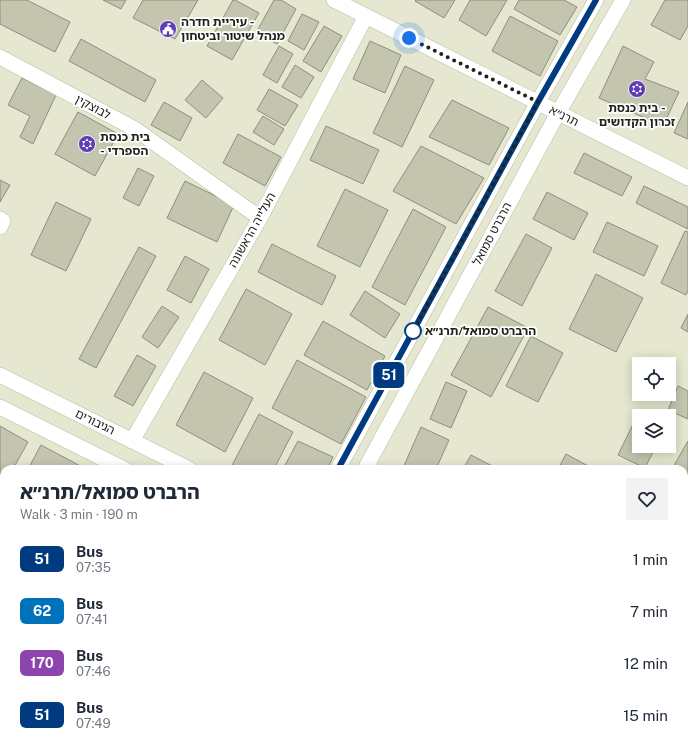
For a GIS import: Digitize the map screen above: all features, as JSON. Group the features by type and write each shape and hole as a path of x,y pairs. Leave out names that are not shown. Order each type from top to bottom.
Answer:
{"street":[{"name":"תרנ״א","path":"334,0 688,178"},
{"name":"הרברט סמואל","path":"340,465 538,102 596,0"},
{"name":"הרברט סמואל","path":"367,465 558,112 622,0"},
{"name":"העלייה הראשונה","path":"132,441 260,218 366,16"},
{"name":"לבוצקין","path":"0,57 134,129 260,218"},
{"path":"0,219 3,221 0,228"},
{"name":"הגיבורים","path":"0,375 181,465"},
{"path":"0,407 116,465"}],"building":[{"path":"0,0 27,0 70,22 55,52 0,24"},
{"path":"103,0 126,0 121,9"},
{"name":"עיריית חדרה - מנהל שיטור וביטחון","path":"143,0 198,0 175,39 133,18"},
{"path":"233,0 259,13 232,60 207,46"},
{"path":"274,0 281,0 296,9 277,44 256,33"},
{"path":"455,0 444,18 415,1"},
{"path":"470,0 507,0 486,36 459,20"},
{"path":"519,0 564,0 577,7 560,35 514,9"},
{"path":"665,0 688,0 688,26 680,40 651,25"},
{"path":"302,14 319,22 304,50 288,41"},
{"path":"510,16 558,41 540,76 492,51"},
{"path":"324,26 342,36 321,72 303,61"},
{"path":"81,39 156,80 145,102 69,61"},
{"path":"370,41 401,55 385,93 353,79"},
{"path":"279,46 293,54 277,83 263,75"},
{"name":"בית כנסת - זכרון הקדושים","path":"623,46 654,62 645,79 679,92 663,126 599,98"},
{"path":"295,65 314,77 301,98 282,87"},
{"path":"405,66 434,80 402,147 373,133"},
{"path":"22,78 56,95 33,144 20,137 30,116 8,105"},
{"path":"202,80 223,98 206,118 185,100"},
{"path":"269,89 298,105 285,126 257,110"},
{"path":"452,100 509,128 489,165 429,137"},
{"path":"164,102 192,118 180,141 151,125"},
{"path":"688,102 688,139 674,133"},
{"name":"בית כנסת - הספרדי","path":"78,112 118,134 95,176 55,154"},
{"path":"263,116 284,129 274,145 253,132"},
{"path":"326,126 379,150 363,184 310,160"},
{"path":"238,134 281,157 265,186 223,163"},
{"path":"421,146 484,178 456,224 393,191"},
{"path":"584,153 632,177 622,196 574,173"},
{"path":"138,168 154,176 139,206 123,198"},
{"path":"0,180 10,185 0,202"},
{"path":"185,181 234,205 217,242 167,218"},
{"path":"644,186 688,207 688,229 636,203"},
{"path":"345,189 388,210 360,267 317,246"},
{"path":"547,192 588,213 574,240 533,219"},
{"path":"56,202 91,219 66,271 31,255"},
{"path":"413,209 446,227 405,305 372,287"},
{"path":"607,222 658,246 644,276 593,252"},
{"path":"685,231 688,232 688,291 686,295 661,283"},
{"path":"526,234 552,248 522,306 495,291"},
{"path":"272,244 336,276 322,305 258,272"},
{"path":"139,247 156,256 96,368 79,359"},
{"path":"185,256 209,269 191,303 167,290"},
{"path":"596,274 643,298 616,352 569,329"},
{"path":"246,289 292,314 265,365 219,340"},
{"path":"365,291 400,314 385,338 350,315"},
{"path":"162,306 179,317 158,348 142,337"},
{"path":"488,307 528,328 491,397 451,375"},
{"path":"688,314 688,332 681,328"},
{"path":"323,321 385,356 367,390 304,355"},
{"path":"531,336 563,353 538,402 506,386"},
{"path":"137,355 156,366 133,406 114,396"},
{"path":"297,360 366,397 341,444 272,408"},
{"path":"204,372 253,398 225,452 176,425"},
{"path":"446,382 467,391 451,428 430,419"},
{"path":"678,386 688,391 688,419 676,414 676,409 668,409 672,401 676,401 676,391"},
{"path":"259,414 293,432 276,465 232,465"},
{"path":"0,426 28,442 15,465 0,465"},
{"path":"632,426 632,453 652,453 646,465 639,465 618,455"},
{"path":"421,427 449,440 438,465 404,465"},
{"path":"298,441 333,457 329,465 285,465"},
{"path":"688,441 688,465 674,465"},
{"path":"41,445 78,465 30,465"},
{"path":"566,454 586,465 560,465"},
{"path":"471,455 490,465 465,465"}],"bus line":[{"name":"51","path":"340,465 538,102 596,0"}],"place":[{"name":"עיריית חדרה - מנהל שיטור וביטחון","path":"168,29"},
{"name":"בית כנסת - זכרון הקדושים","path":"637,89"},
{"name":"בית כנסת - הספרדי","path":"87,144"},
{"name":"הרברט סמואל/תרנ״א","path":"413,331"}],"route":[{"path":"409,38 538,102 412,333 413,331"}]}
